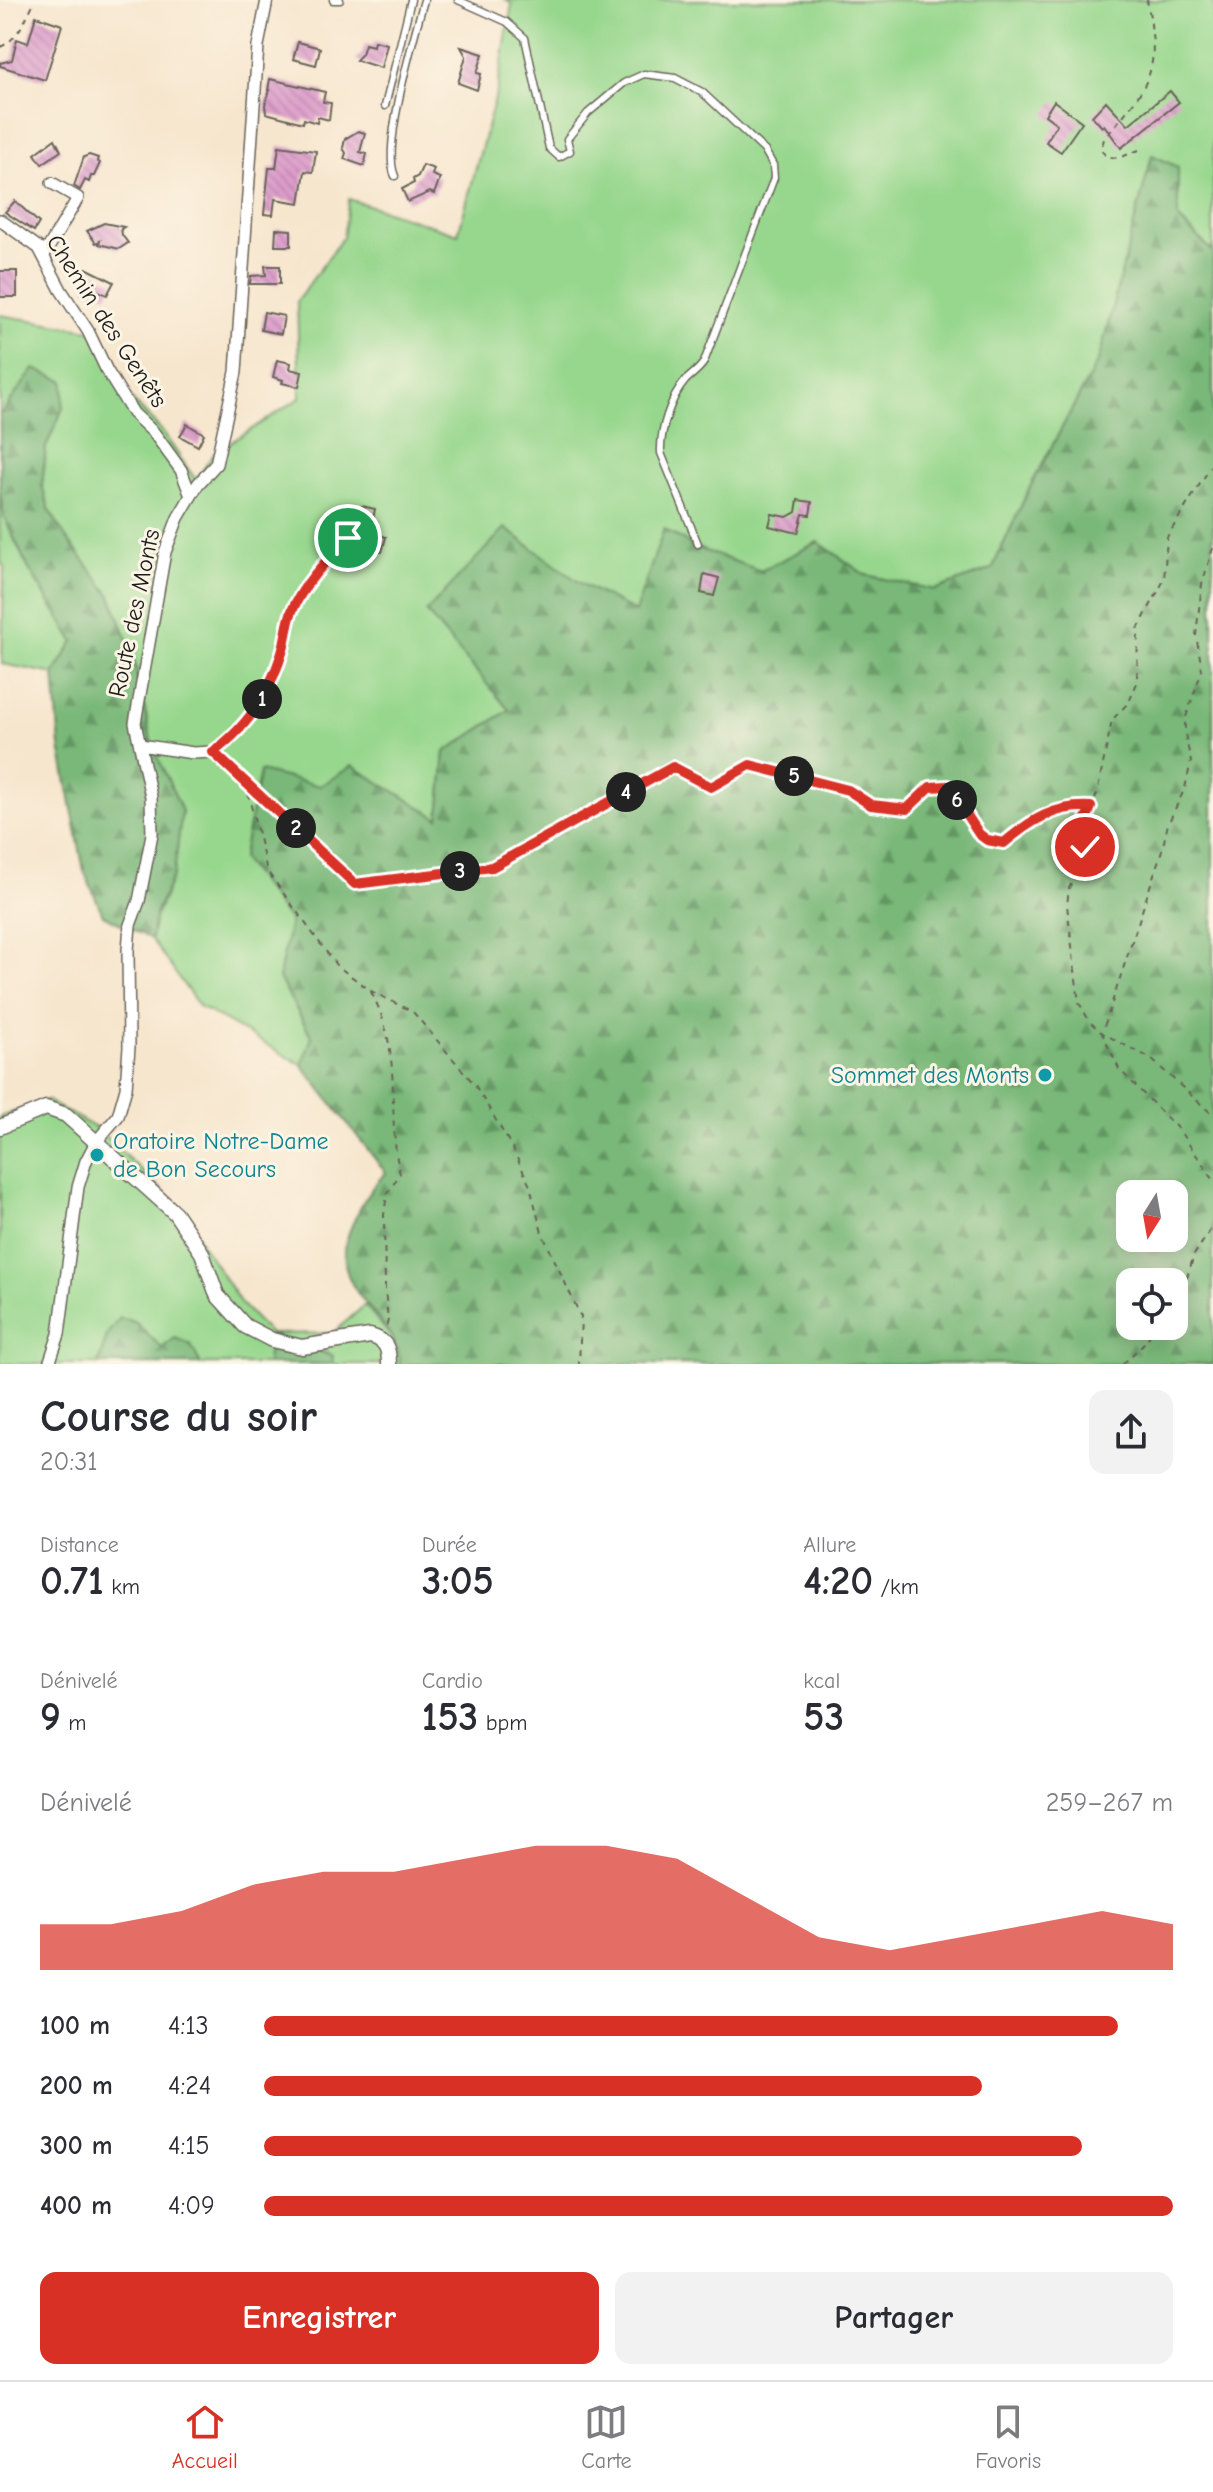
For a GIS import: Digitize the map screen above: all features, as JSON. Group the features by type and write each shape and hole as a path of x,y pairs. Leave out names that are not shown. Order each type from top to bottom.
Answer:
{"street":[{"name":"Route des Monts","path":"49,1364 59,1334 78,1187 96,1142 118,1116 126,1088 130,925 139,901 152,834 151,797 135,723 165,552 178,518 216,464 236,372 258,46 267,0"},
{"path":"44,255 78,198 52,183"},
{"name":"Chemin des Genêts","path":"0,220 44,255 107,371 133,413 154,433 181,470 191,496"},
{"path":"140,745 193,753 213,752"},
{"path":"0,1127 46,1108 66,1115 175,1213 202,1253 217,1295 245,1326 272,1340 302,1347 370,1336 381,1339 389,1350 389,1364"}],"lane":[{"path":"333,0 340,0"},
{"path":"385,106 411,0"},
{"path":"395,176 390,167 398,109 424,0"},
{"path":"458,0 507,22 525,38 549,148 559,157 570,151 567,139 588,113 624,83 644,74 675,78 702,92 765,151 773,165 774,178 704,362 677,394 661,440 661,453 698,544"}],"path":[{"path":"0,47 15,34 35,0"},
{"path":"1139,150 1119,158 1107,157 1101,150 1104,139 1148,82 1154,61 1154,38 1147,0"},
{"path":"1213,463 1167,537 1164,580 1138,629 1137,683 1129,702 1112,720 1097,794 1083,826 1085,847 1069,888 1067,905 1079,1003 1090,1022 1102,1033 1150,1058 1213,1115"},
{"path":"348,538 301,593 291,614 282,653 255,713 231,739 213,752 355,884 492,867 673,767 711,787 750,765 848,790 871,805 907,809 930,787 948,786 979,834 987,840 1004,843 1029,822 1070,806 1091,807"},
{"path":"1213,548 1202,584 1196,635 1202,670 1185,720 1191,762 1185,788 1168,824 1102,1033 1119,1069 1179,1130 1213,1179"},
{"path":"245,781 267,871 336,965 371,991 413,1012 475,1085 512,1147 530,1186 542,1233 581,1317 579,1364"},
{"path":"371,991 389,1035 395,1093 396,1154 400,1174 387,1194 384,1215 388,1320 381,1339"},
{"path":"1188,1274 1194,1255 1213,1226"},
{"path":"1123,1364 1147,1340"}],"green space":[{"path":"505,0 1213,0 1213,247 1212,251 1178,218 1178,167 1152,156 1099,359 1029,489 992,569 935,590 865,575 818,542 761,571 694,547 665,529 635,612 580,583 509,710 445,752 439,819 352,766 242,859 290,921 279,978 312,1038 302,1065 199,1006 151,939 154,920 174,874 145,707 132,651 111,596 65,536 50,511 42,486 46,447 63,408 0,415 0,315 96,331 120,387 161,430 196,480 214,453 300,398 297,301 343,237 349,199 458,234 497,91 512,4"},
{"path":"1152,155 1178,167 1178,218 1211,250 1213,247 1213,1364 400,1364 396,1346 387,1330 353,1285 346,1268 345,1249 352,1225 370,1191 386,1173 302,1065 312,1037 279,978 290,921 242,859 260,771 320,786 352,766 439,818 445,752 509,710 426,612 505,528 580,583 635,612 664,529 694,547 761,571 818,542 865,575 935,590 992,569 1029,489 1099,359"},
{"path":"34,369 64,381 63,408 46,447 42,486 50,511 111,596 132,651 151,742 182,811 174,874 156,911 151,939 103,915 84,871 60,747 54,674 74,641 29,569 4,517 0,492 0,415"},
{"path":"0,492 11,532 20,551 74,641 54,674 2,664 4,567 0,560"},
{"path":"46,1100 96,1128 173,1200 242,1305 270,1334 333,1333 365,1305 400,1348 400,1364 333,1364 332,1355 270,1335 267,1364 201,1364 189,1344 162,1348 135,1322 108,1333 98,1364 0,1364 0,1117"},
{"path":"120,1318 135,1322 162,1348 175,1338 190,1344 201,1364 98,1364 108,1333"},
{"path":"270,1334 332,1356 333,1364 267,1364"}],"building":[{"path":"36,16 62,25 45,80 0,66 0,63 12,60 17,39 28,43"},
{"path":"374,41 387,44 381,68 356,60 365,44 373,46"},
{"path":"298,42 320,48 316,65 293,59"},
{"path":"461,47 483,54 477,73 481,74 477,90 458,83 466,56"},
{"path":"270,79 325,92 323,102 331,103 329,120 318,117 317,123 304,119 303,123 266,113"},
{"path":"1170,91 1179,102 1121,148 1104,125 1102,127 1092,116 1106,101 1128,125"},
{"path":"1054,101 1082,122 1061,152 1046,142 1057,124 1045,115"},
{"path":"358,131 365,133 360,152 367,154 364,166 344,159 345,139"},
{"path":"55,139 61,151 42,164 35,154"},
{"path":"279,146 316,151 313,172 305,171 300,203 275,199 273,215 264,214 269,168 276,168"},
{"path":"84,157 98,158 100,163 94,176 89,182 85,180 80,190 74,186"},
{"path":"423,165 434,169 432,175 440,178 434,194 430,192 408,202 402,189 414,183 413,179"},
{"path":"15,201 39,223 34,231 5,212"},
{"path":"104,223 124,227 121,229 122,235 128,243 119,249 99,244 100,241 96,243 87,231"},
{"path":"276,229 291,230 291,246 275,246"},
{"path":"265,266 280,266 280,284 250,284 251,276 266,275"},
{"path":"86,268 114,282 107,295 85,288 89,281 81,276"},
{"path":"0,271 17,271 17,297 0,297"},
{"path":"264,312 284,316 281,334 261,330"},
{"path":"277,360 291,363 290,369 302,372 299,387 273,377"},
{"path":"187,424 204,434 198,446 180,436"},
{"path":"798,500 812,502 810,515 803,514 798,533 769,526 772,514 787,517 796,512"},
{"path":"362,506 375,509 371,530 357,528"},
{"path":"373,533 386,537 382,552 369,550"},
{"path":"704,574 719,578 714,596 701,593"}],"place":[{"name":"Sommet des Monts","path":"1045,1075"},
{"name":"Oratoire Notre-Dame de Bon Secours","path":"97,1155"}],"route":[{"path":"348,538 301,593 291,614 282,653 255,713 231,739 213,752 355,884 492,867 673,767 711,787 750,765 848,790 871,805 907,809 930,787 948,786 979,834 987,840 1004,843 1029,822 1070,806 1091,807 1083,826 1085,847"}]}
